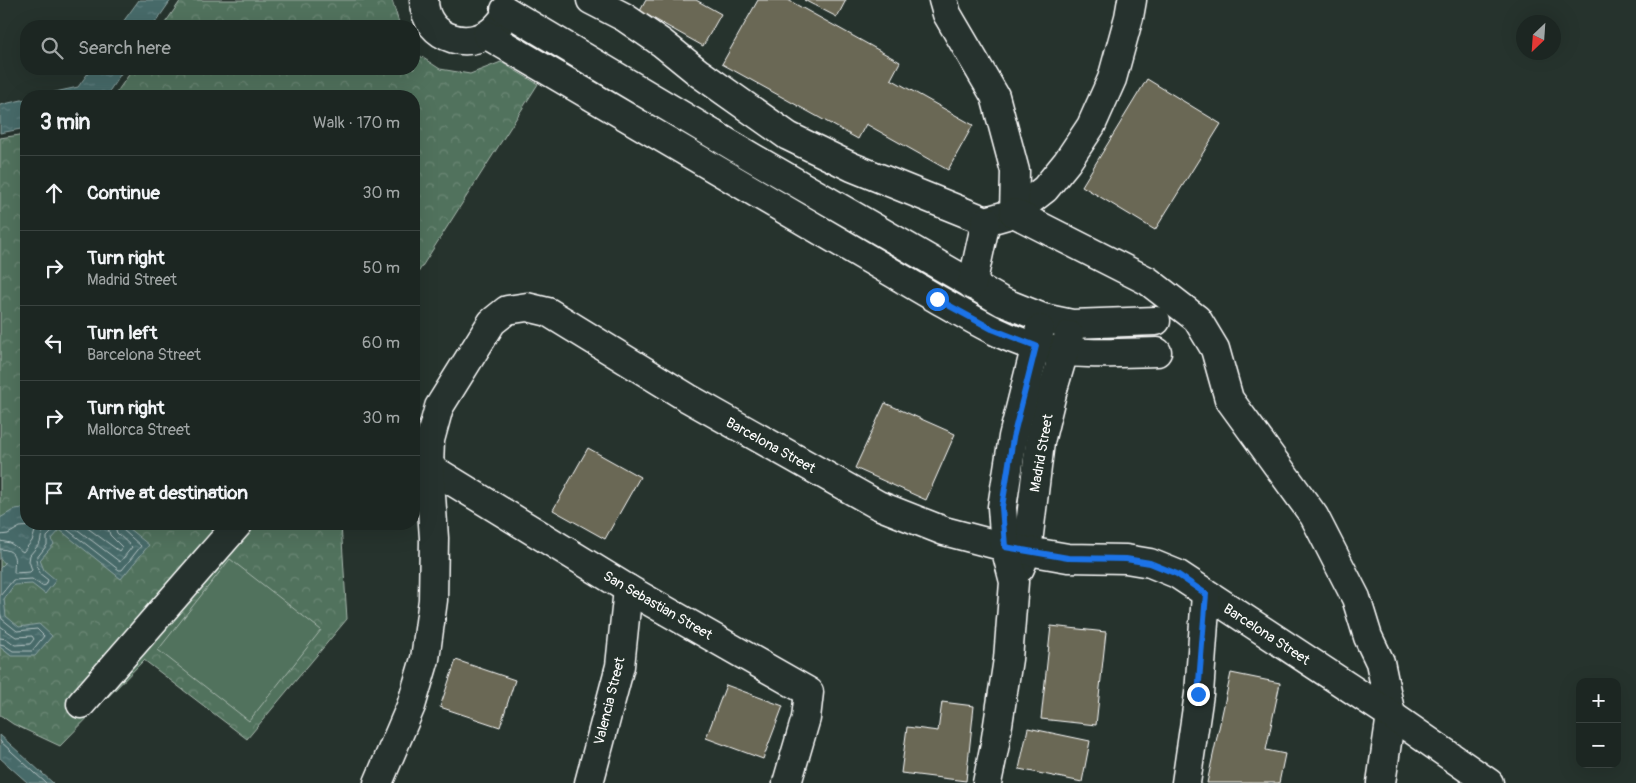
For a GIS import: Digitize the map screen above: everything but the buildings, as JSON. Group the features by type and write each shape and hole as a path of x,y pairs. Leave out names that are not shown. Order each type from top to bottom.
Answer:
{"street":[{"path":"424,0 424,8 430,23 442,35 457,41 473,41 488,35 501,20 505,5 767,166 1003,302 1043,318 1072,324 1156,321"},
{"path":"591,0 624,17 662,43 788,136 852,167 986,221 1014,213 1045,188 1067,162 1091,126 1112,79 1129,18 1132,0"},
{"path":"944,0 947,14 995,96 1015,171 1014,213"},
{"path":"488,35 937,299 992,329 1036,346 1064,352 1157,352"},
{"path":"1014,213 1148,281 1196,319 1215,349 1228,399 1314,516 1356,598 1368,637 1380,662 1391,716 1381,783"},
{"path":"972,285 986,221"},
{"name":"Barcelona Street","path":"378,783 411,706 425,659 434,600 434,538 429,467 430,440 439,407 492,322 507,310 527,307 548,312 688,398 878,505 944,531 1016,549 1068,558 1126,559 1150,563 1177,574 1489,783"},
{"name":"Madrid Street","path":"1016,549 1002,507 1013,438 1043,318"},
{"name":"Madrid Street","path":"987,783 1008,659 1016,549 1040,442 1072,324"},
{"name":"San Sebastian Street","path":"429,467 628,589 809,692 806,718 787,783"},
{"path":"81,704 233,530"},
{"name":"Valencia Street","path":"589,783 620,666 628,589"},
{"path":"1186,783 1198,694 1206,594"}],"green space":[{"path":"181,0 392,0 398,20 167,20"},
{"path":"420,56 440,69 470,74 501,62 538,84 420,270 420,90 118,90 129,75 420,75"},
{"path":"20,135 20,530 341,530 347,619 247,739 144,660 60,746 13,724 0,715 0,138"},
{"path":"230,559 321,630 249,721 158,650"}],"water":[{"path":"139,0 171,0 157,20 124,20"},
{"path":"87,75 120,75 110,90 64,90 78,87"},
{"path":"20,100 20,129 0,133 0,105"},
{"path":"20,508 20,530 60,530 51,540 54,544 40,560 44,570 56,580 45,594 32,584 14,585 4,599 6,616 19,627 39,624 52,636 35,656 11,656 0,647 0,568 5,563 0,559 0,518 15,509"},
{"path":"60,530 130,530 149,545 121,579"},
{"path":"0,735 53,783 28,783 0,758"}],"route":[{"path":"937,299 992,329 1036,346 1013,438 1002,507 1005,547 1068,558 1126,559 1150,563 1177,574 1206,594 1198,694"}]}
